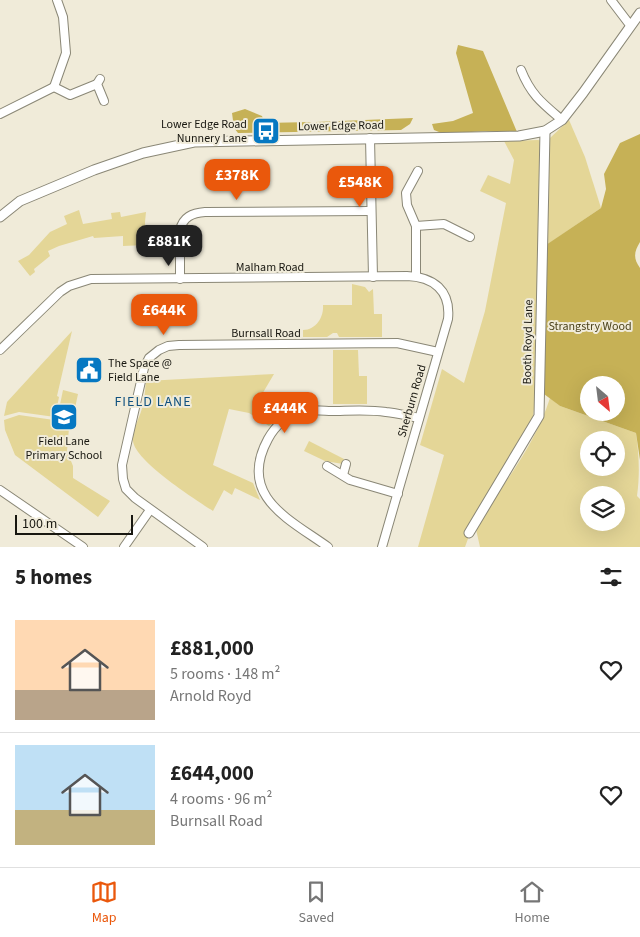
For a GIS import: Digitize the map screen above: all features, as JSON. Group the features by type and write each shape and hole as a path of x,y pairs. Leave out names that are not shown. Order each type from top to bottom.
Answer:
{"street":[{"path":"0,114 54,86 66,53 63,17 57,0"},
{"path":"611,0 630,25"},
{"name":"Lower Edge Road","path":"0,217 20,201 94,170 143,153 194,142 519,136 545,131 562,120 580,98 640,12"},
{"path":"521,70 527,85 562,120"},
{"path":"54,86 70,95 99,82 104,101"},
{"name":"Booth Royd Lane","path":"469,533 539,416 545,131"},
{"path":"370,138 373,277"},
{"path":"416,276 416,226 406,206 406,193 418,171"},
{"path":"180,279 180,230 182,223 191,215 205,212 371,210"},
{"path":"416,226 444,224 470,237"},
{"name":"Malham Road","path":"0,350 60,292 74,284 91,279 416,276"},
{"name":"Sherburn Road","path":"382,547 448,319 447,302 440,289 430,280 416,276"},
{"name":"Burnsall Road","path":"203,547 150,510 126,489 123,479 122,465 144,368 149,358 168,346 214,344 397,343 438,352"},
{"path":"328,547 277,511 265,496 261,480 260,463 264,446 273,431 285,419 305,411 384,411 420,418"},
{"path":"343,475 346,464"},
{"path":"327,466 350,480 398,494"},
{"path":"0,490 83,547"},
{"path":"124,547 150,510"}],"shaded area":[{"path":"569,120 585,157 601,208 545,246 549,139"},
{"path":"504,141 542,141 540,391 535,400 533,417 510,459 471,521 465,547 418,547 444,455 420,445 442,369 464,383 485,311 506,203 480,191 488,175 510,184 514,160"},
{"path":"79,210 83,224 112,219 111,213 120,212 121,217 146,212 146,245 123,246 123,236 94,238 93,236 48,251 50,256 34,269 35,272 30,276 18,261 29,255 50,232 67,224 64,216"},
{"path":"352,284 365,287 369,292 373,289 374,314 382,314 382,337 339,337 337,333 333,333 327,337 303,337 303,330 312,328 321,318 323,305 352,305"},
{"path":"72,331 57,396 59,397 55,417 19,412 4,416 7,402"},
{"path":"333,350 358,350 359,376 367,376 367,404 333,404"},
{"path":"274,374 261,396 287,406 287,411 269,426 249,413 229,409 213,465 253,483 260,500 235,488 232,495 224,490 213,511 167,479 144,459 136,449 133,436 144,401 146,381"},
{"path":"63,390 78,394 72,422 57,419"},
{"path":"550,398 560,406 580,413 580,421 602,421 636,433 639,464 637,496 640,499 640,547 480,547 475,525 527,449"},
{"path":"19,415 54,420 56,423 69,428 67,451 73,466 73,478 110,501 98,517 15,455 5,430 4,420"},
{"path":"309,441 344,459 343,464 325,461 304,451"}],"green space":[{"path":"458,45 483,51 517,132 485,131 444,134 434,130 432,124 453,121 473,113 456,53"},
{"path":"245,109 262,116 265,123 311,122 312,128 316,128 316,122 413,118 410,124 401,130 238,133 234,128 232,113"},
{"name":"Strangstry Wood","path":"640,134 640,242 635,255 640,268 640,460 636,433 602,421 625,421 625,376 580,376 580,413 560,406 540,391 543,247 601,208 606,189 604,174 620,143"}],"place":[{"name":"Lower Edge Road Nunnery Lane","path":"266,131"},
{"name":"The Space @ Field Lane","path":"89,370"},
{"name":"Field Lane Primary School","path":"64,417"}],"district":[{"name":"FIELD LANE","path":"153,402"}]}
